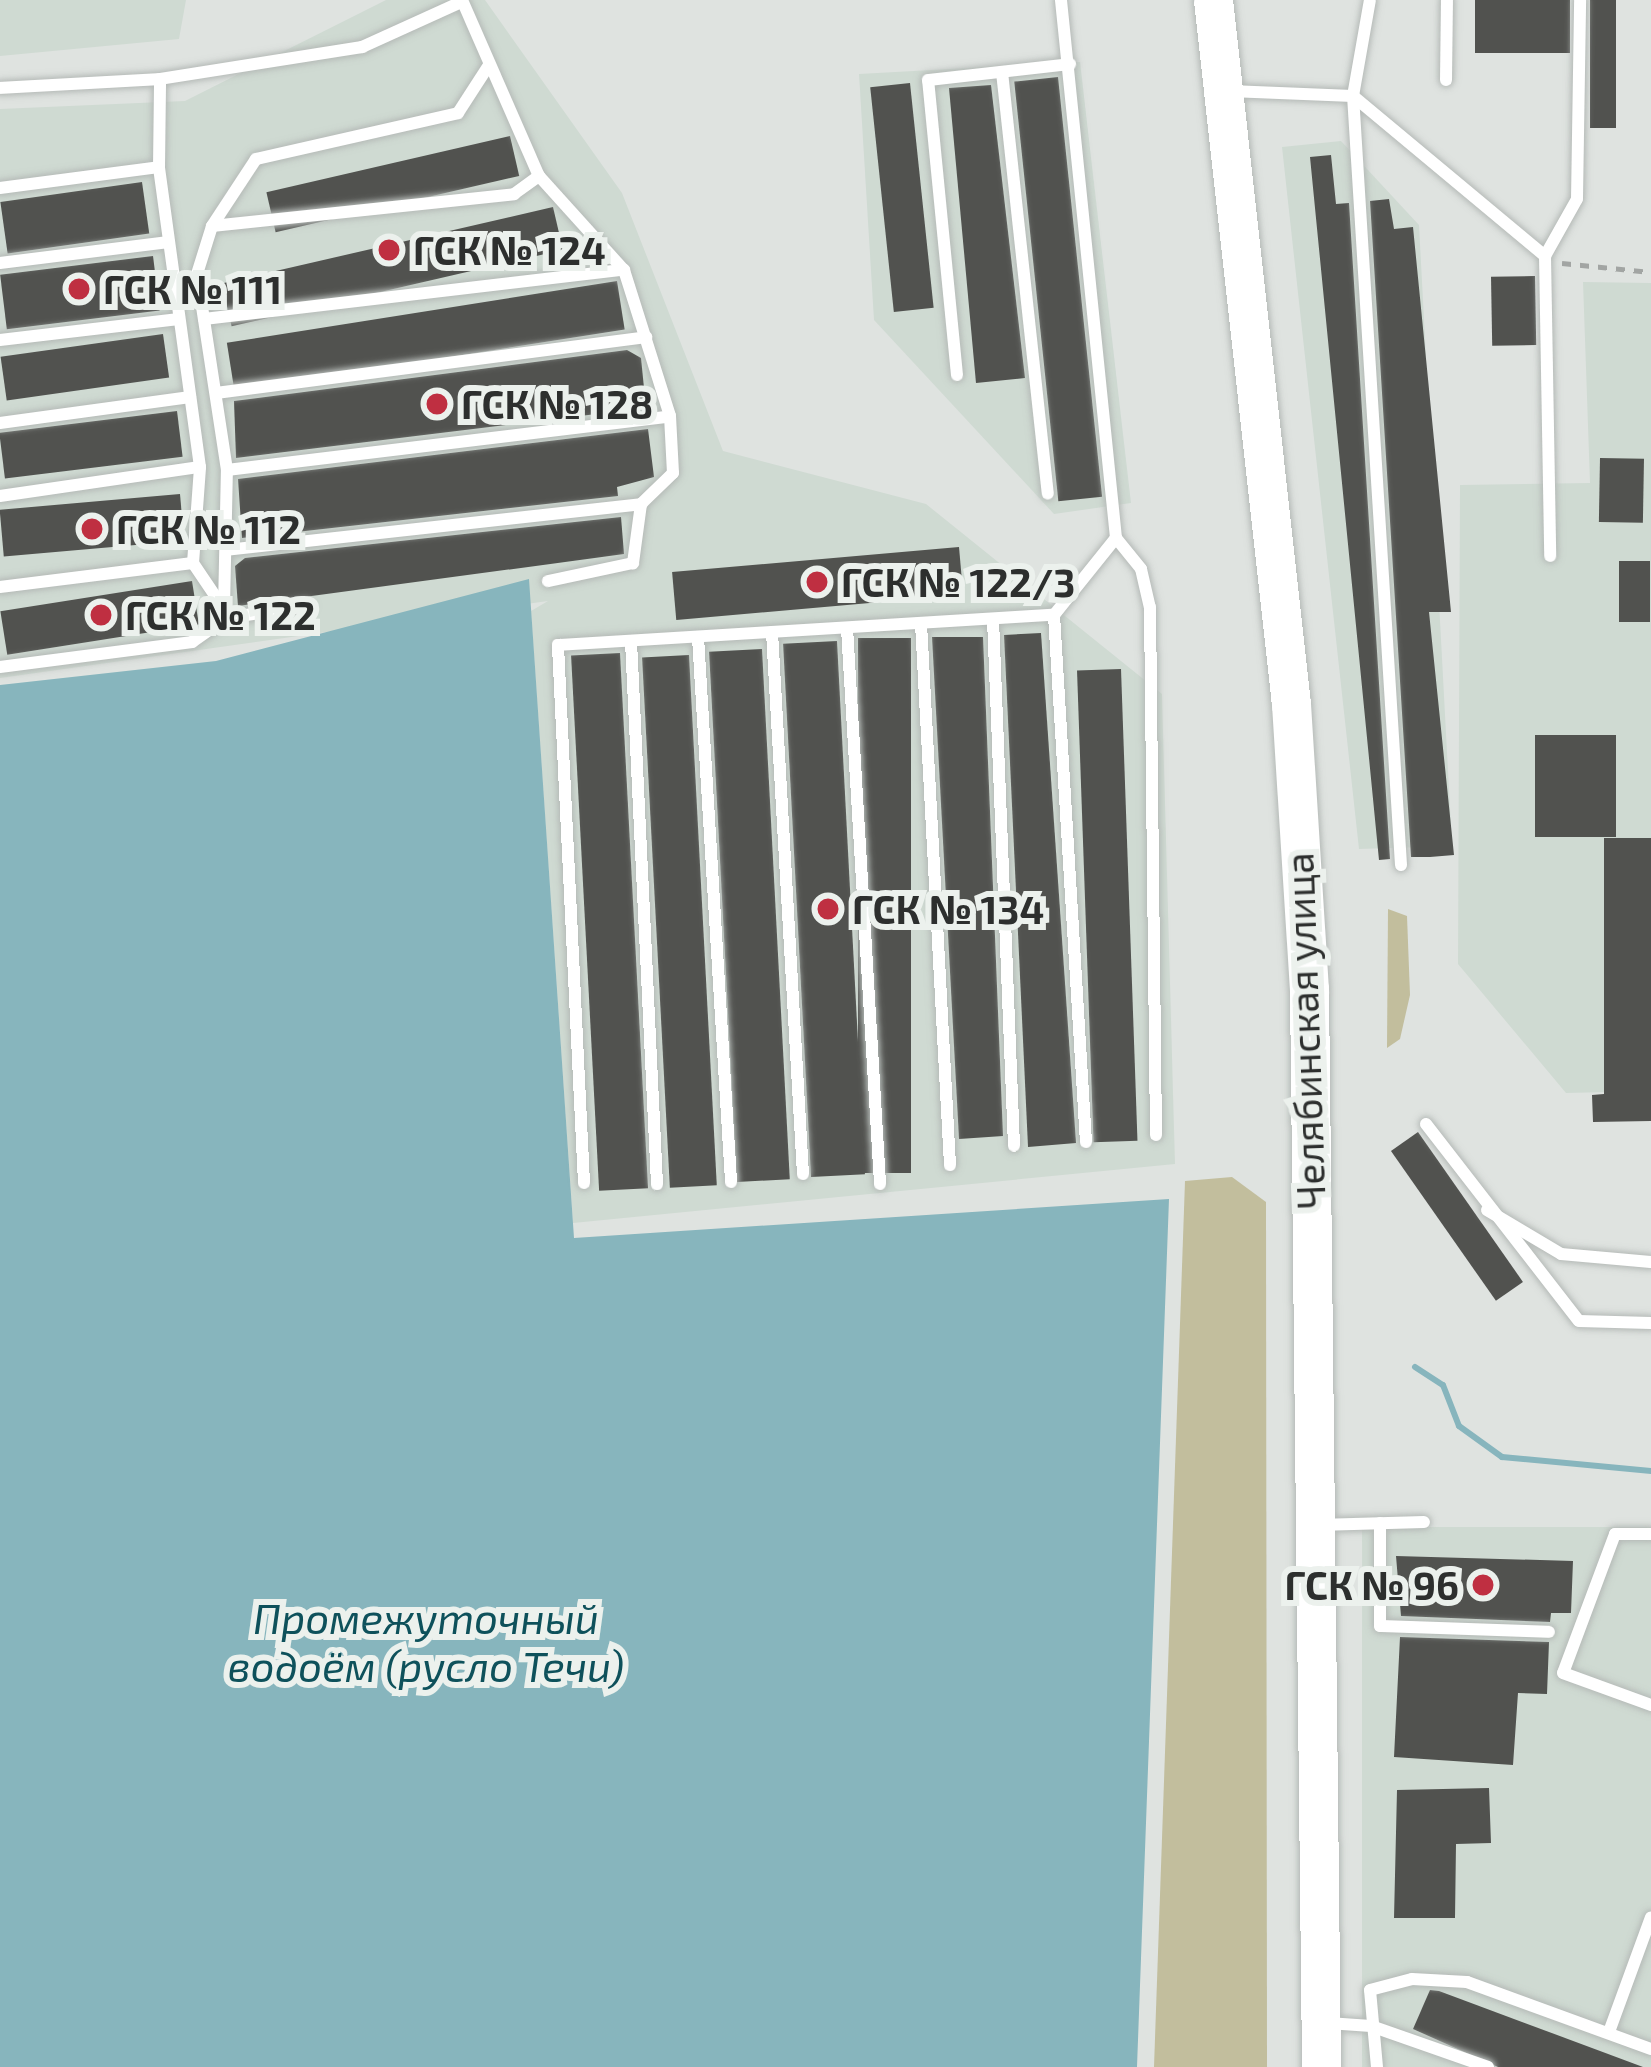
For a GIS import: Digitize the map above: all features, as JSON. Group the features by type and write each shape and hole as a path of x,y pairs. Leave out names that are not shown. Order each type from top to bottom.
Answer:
{"main road":[{"name":"Челябинская улица","path":"1213,0 1228,91 1291,704 1308,966 1321,2067"}],"lane":[{"path":"1061,0 1116,538 1141,569 1151,629 1144,700 1156,1136"},
{"path":"1370,0 1353,96 1402,865"},
{"path":"1446,80 1447,0"},
{"path":"1550,556 1545,256 1577,199 1580,0"},
{"path":"0,88 160,79 362,47 461,1 539,176 623,270 670,416 673,473 641,504 226,550"},
{"path":"957,375 928,80 1070,64"},
{"path":"225,613 227,470 197,274 212,226 256,159 458,113 489,65"},
{"path":"1002,72 1048,493"},
{"path":"160,79 159,167 200,467 193,562 225,613"},
{"path":"1228,91 1353,96 1545,256"},
{"path":"0,188 159,167"},
{"path":"212,226 514,194 539,176"},
{"path":"0,263 169,242"},
{"path":"204,319 623,270"},
{"path":"0,340 179,319"},
{"path":"216,393 646,337"},
{"path":"0,423 190,397"},
{"path":"227,470 670,416"},
{"path":"0,496 200,467"},
{"path":"548,581 633,563 641,504"},
{"path":"1087,1142 1054,615 1116,538"},
{"path":"0,587 193,562"},
{"path":"0,668 191,642 225,613 307,606"},
{"path":"584,1183 558,645 1054,615"},
{"path":"993,619 1014,1146"},
{"path":"921,623 950,1166"},
{"path":"847,628 880,1184"},
{"path":"772,632 803,1174"},
{"path":"698,637 731,1182"},
{"path":"631,641 657,1184"},
{"path":"1426,1124 1486,1209 1580,1321 1651,1322"},
{"path":"1486,1209 1561,1254 1651,1262"},
{"path":"1317,1525 1424,1522"},
{"path":"1380,1523 1380,1626 1549,1632"},
{"path":"1651,1534 1615,1534 1563,1672 1651,1705"},
{"path":"1609,2032 1651,1917"},
{"path":"1377,2067 1370,1990 1412,1979 1467,1982 1651,2049"},
{"path":"1321,2022 1371,2026 1487,2067"}],"path":[{"path":"1545,256 1581,272 1651,272"}],"shaded area":[{"path":"0,0 186,0 179,39 0,56"},
{"path":"386,0 485,0 622,193 723,451 926,504 1162,694 1175,1164 573,1223 531,611 548,601 0,678 0,109 185,101"},
{"path":"1080,62 1131,503 1054,514 874,320 859,74"},
{"path":"1341,141 1419,225 1452,846 1359,849 1282,147"},
{"path":"1583,282 1651,283 1651,1091 1566,1093 1458,964 1460,485 1590,483"},
{"path":"1388,909 1407,916 1410,995 1400,1039 1387,1048"},
{"path":"1232,1177 1266,1202 1267,2067 1154,2067 1185,1181"},
{"path":"1362,1527 1651,1527 1651,2067 1362,2067"}],"water":[{"name":"Промежуточный водоём (русло Течи)","path":"529,579 574,1238 1169,1199 1137,2067 0,2067 0,685 216,661"}],"building":[{"path":"1475,0 1570,0 1570,53 1475,53"},
{"path":"1590,0 1616,0 1616,128 1590,128"},
{"path":"1058,77 1102,497 1058,501 1014,82"},
{"path":"910,83 934,308 894,312 870,87"},
{"path":"991,85 1025,378 976,383 949,88"},
{"name":"ГСК № 124","path":"510,136 519,176 276,232 266,192"},
{"path":"1331,155 1336,204 1349,203 1390,859 1379,860 1310,157"},
{"path":"142,182 149,233 8,253 0,202"},
{"path":"1389,199 1394,229 1413,227 1451,612 1429,612 1454,855 1430,857 1411,857 1370,201"},
{"path":"553,207 563,250 232,326 222,283"},
{"name":"ГСК № 111","path":"153,256 160,311 7,329 0,275"},
{"path":"1535,276 1536,345 1492,346 1491,277"},
{"name":"ГСК № 128","path":"617,281 625,329 235,391 227,343"},
{"path":"163,334 169,378 7,400 1,357"},
{"name":"ГСК № 128","path":"627,350 641,358 646,408 236,458 234,401"},
{"name":"ГСК № 112","path":"177,411 183,457 5,478 0,433"},
{"name":"ГСК № 128","path":"648,429 654,477 617,487 618,496 242,538 238,479"},
{"path":"1600,458 1644,459 1643,523 1599,522"},
{"name":"ГСК № 112","path":"180,494 184,541 4,557 0,510"},
{"name":"ГСК № 128","path":"621,517 624,554 238,606 235,566 245,558"},
{"name":"ГСК № 122/3","path":"959,547 963,595 676,620 672,572"},
{"path":"1619,561 1650,561 1650,622 1619,622"},
{"name":"ГСК № 122","path":"192,581 199,624 7,655 0,611"},
{"name":"ГСК № 134","path":"1041,633 1076,1143 1028,1147 1004,635"},
{"name":"ГСК № 134","path":"932,637 983,637 1003,1136 959,1139"},
{"name":"ГСК № 134","path":"858,638 911,638 911,1173 858,1173"},
{"name":"ГСК № 134","path":"837,641 865,1174 811,1177 783,644"},
{"name":"ГСК № 134","path":"762,649 790,1179 737,1182 709,652"},
{"path":"620,653 648,1188 599,1191 571,656"},
{"path":"689,655 717,1185 670,1188 642,657"},
{"path":"1121,669 1137,1141 1093,1142 1077,671"},
{"path":"1535,735 1616,735 1616,837 1535,837"},
{"path":"1604,838 1651,838 1651,1121 1593,1122 1592,1095 1604,1094"},
{"path":"1418,1132 1523,1282 1496,1301 1391,1151"},
{"name":"ГСК № 96","path":"1396,1556 1573,1561 1571,1613 1551,1613 1550,1622 1401,1616"},
{"path":"1400,1637 1549,1642 1547,1694 1518,1693 1513,1765 1394,1757"},
{"path":"1489,1788 1491,1843 1456,1844 1455,1918 1394,1918 1397,1790"},
{"path":"1430,1990 1643,2067 1498,2067 1413,2029"}],"waterway":[{"path":"1415,1367 1443,1385 1459,1426 1502,1457 1651,1471"}],"place":[{"name":"ГСК № 124","path":"389,250"},
{"name":"ГСК № 111","path":"79,289"},
{"name":"ГСК № 128","path":"437,404"},
{"name":"ГСК № 112","path":"92,529"},
{"name":"ГСК № 122/3","path":"817,582"},
{"name":"ГСК № 122","path":"101,615"},
{"name":"ГСК № 134","path":"828,909"},
{"name":"ГСК № 96","path":"1483,1585"}]}
